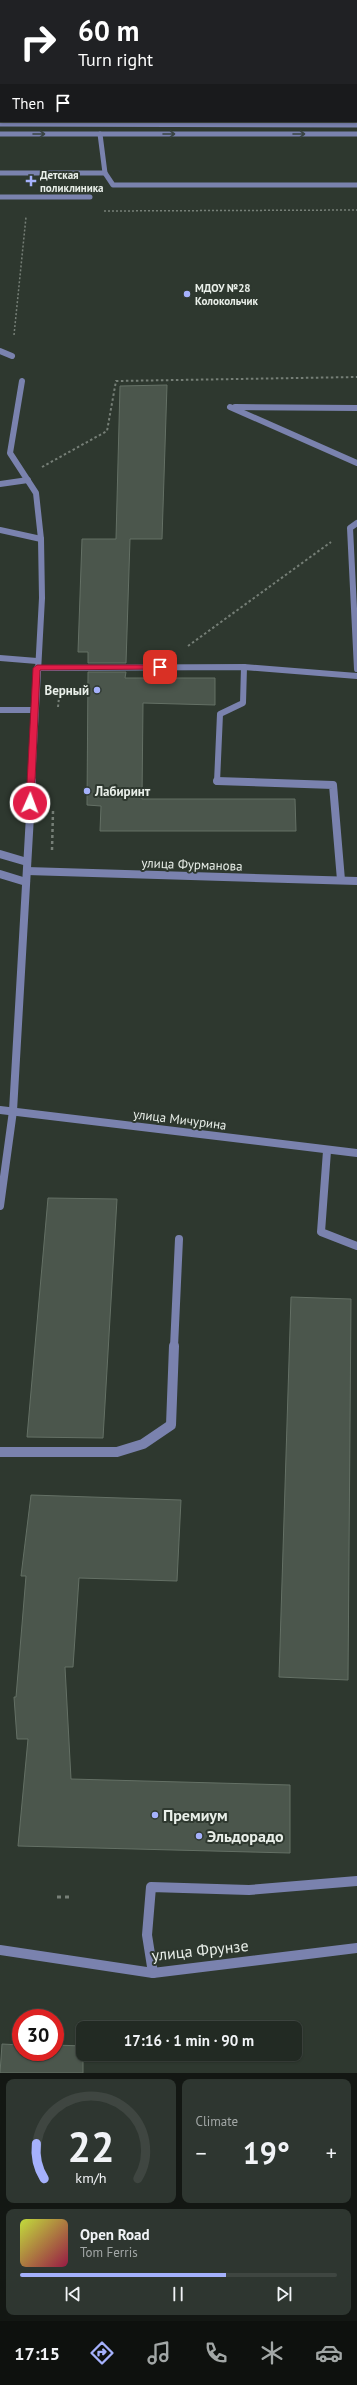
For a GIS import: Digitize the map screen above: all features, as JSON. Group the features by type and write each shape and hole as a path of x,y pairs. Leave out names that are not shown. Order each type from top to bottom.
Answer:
{"street":[{"path":"0,124 91,123 357,126"},
{"path":"0,134 357,134"},
{"path":"100,134 105,173 113,185 357,185"},
{"path":"0,173 105,173"},
{"path":"0,197 90,197"},
{"path":"0,351 12,356"},
{"path":"0,1206 13,1111 37,664 42,598 41,539 36,493 10,453 22,381"},
{"path":"357,408 230,407 357,463"},
{"path":"0,484 28,480"},
{"path":"357,523 350,528 357,669"},
{"path":"0,530 41,539"},
{"path":"0,658 63,667 244,667 357,676"},
{"path":"244,667 243,703 220,714 217,782 333,786 341,880"},
{"path":"0,710 35,710"},
{"path":"0,854 27,862"},
{"name":"улица Фурманова","path":"27,871 357,881"},
{"path":"0,874 26,882"},
{"name":"улица Мичурина","path":"0,1110 327,1151 357,1153"},
{"path":"327,1151 321,1232 357,1246"},
{"path":"0,1452 117,1452 143,1444 171,1425 178,1239"},
{"path":"153,1973 147,1935 150,1887 249,1890 357,1881"},
{"name":"улица Фрунзе","path":"0,1950 153,1973 357,1948"}],"path":[{"path":"99,211 357,210"},
{"path":"12,356 26,217 31,214"},
{"path":"36,493 42,466 107,431 116,381 357,377"},
{"path":"160,667 350,528"},
{"path":"58,711 63,667"},
{"path":"53,804 53,872"},
{"path":"57,1897 70,1898"}],"building":[{"path":"167,385 162,539 130,539 126,663 88,663 88,652 78,652 82,539 116,539 120,386"},
{"path":"88,672 126,672 125,678 215,678 215,705 143,703 142,799 295,799 296,831 100,831 101,806 87,805"},
{"path":"48,1198 117,1199 103,1438 27,1437"},
{"path":"291,1297 351,1299 348,1680 279,1677"},
{"path":"31,1495 181,1500 177,1581 79,1578 73,1667 65,1667 71,1779 290,1785 290,1853 18,1846 28,1739 17,1739 14,1697 16,1697 26,1576 21,1576"},
{"path":"2,2044 12,2045 12,2061 64,2061 64,2045 76,2046 76,2061 83,2061 83,2073 0,2073"}],"place":[{"name":"Детская поликлиника","path":"31,181"},
{"name":"МДОУ №28 Колокольчик","path":"187,294"},
{"name":"Верный","path":"97,690"},
{"name":"Лабиринт","path":"87,791"},
{"name":"Премиум","path":"155,1815"},
{"name":"Эльдорадо","path":"199,1836"}],"route":[{"path":"30,803 37,668 160,667"}]}
